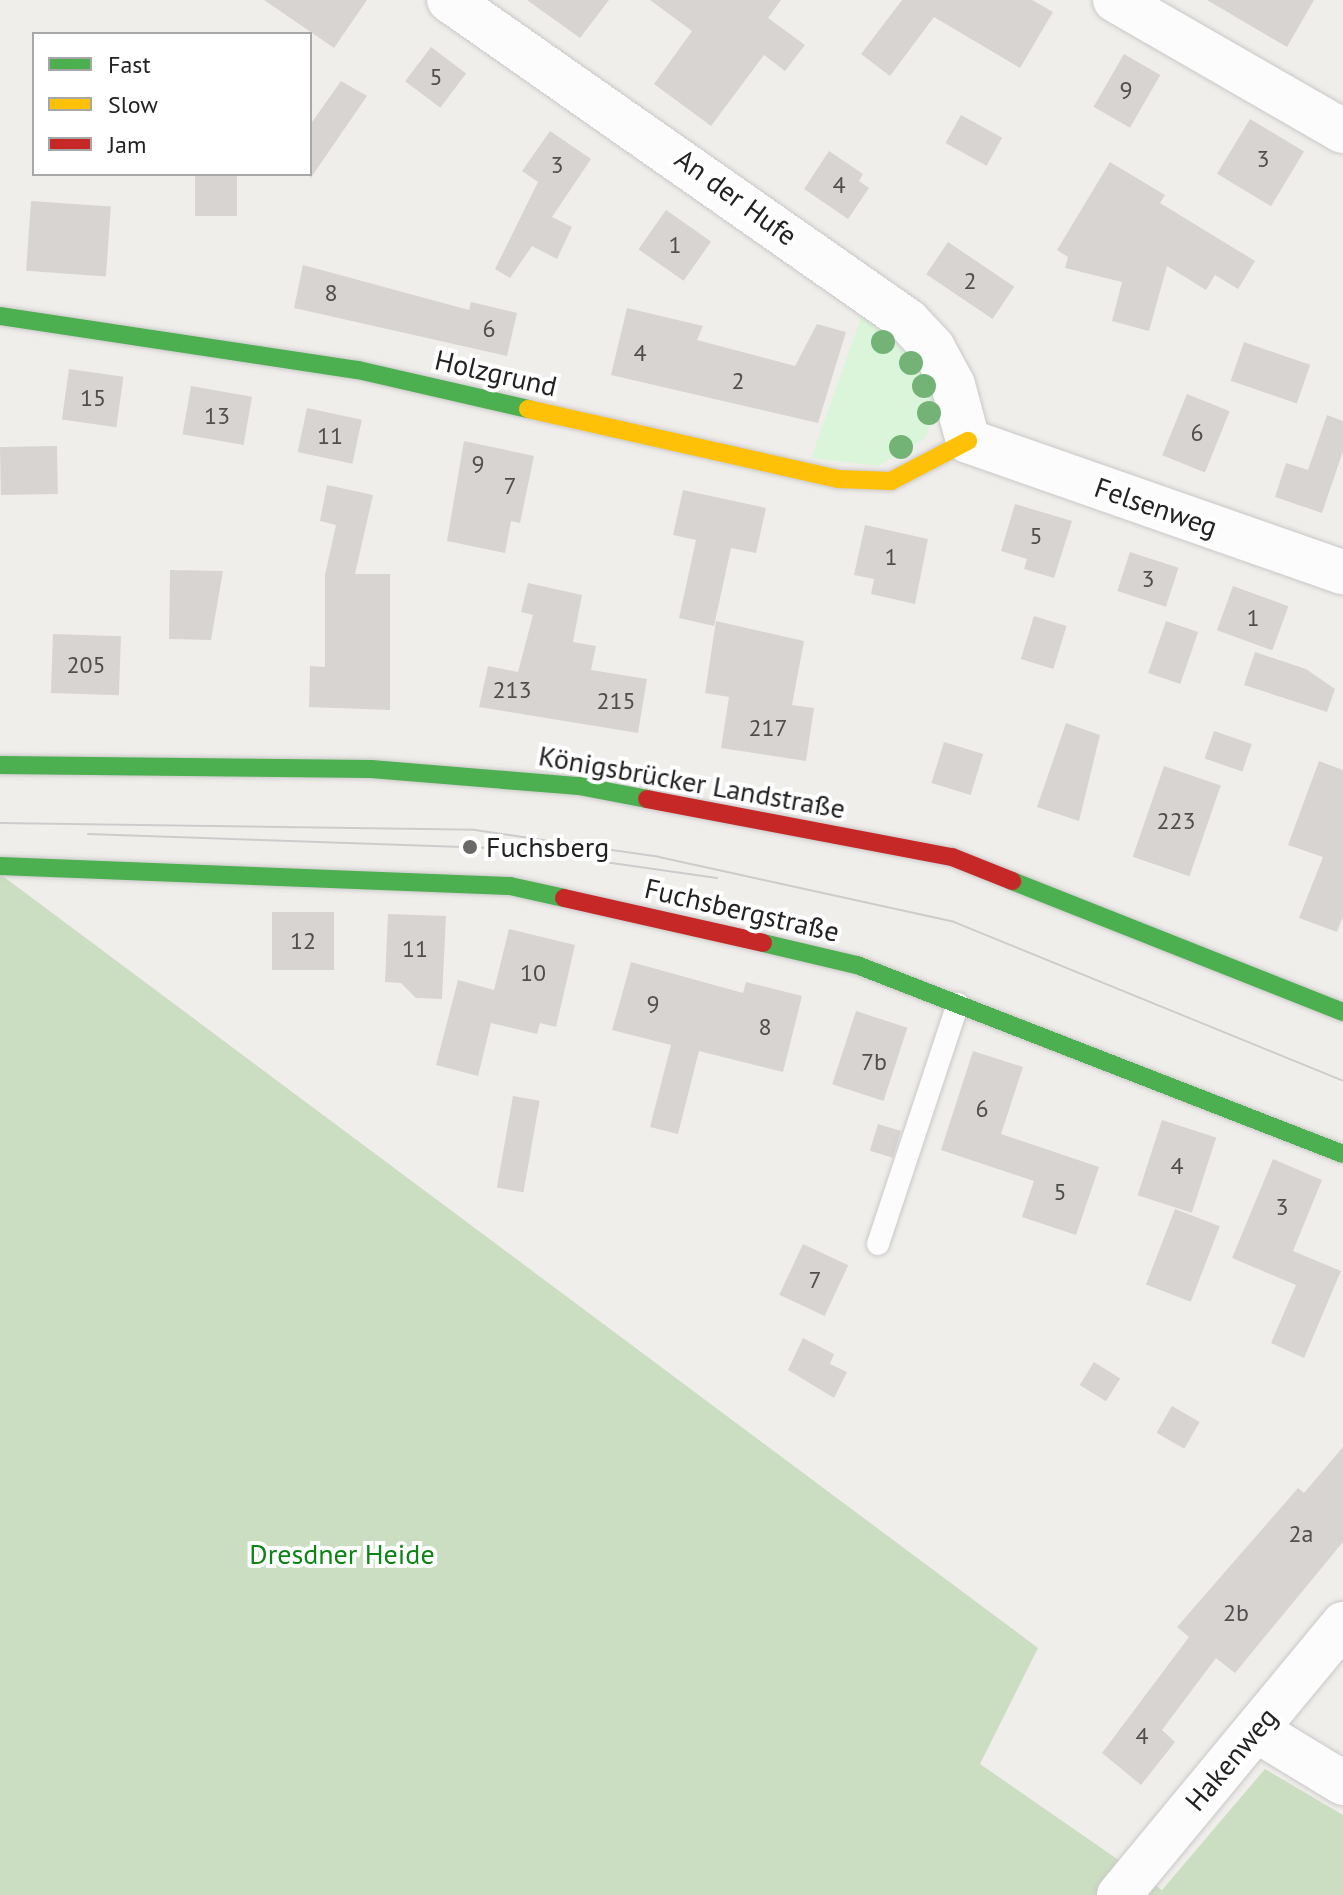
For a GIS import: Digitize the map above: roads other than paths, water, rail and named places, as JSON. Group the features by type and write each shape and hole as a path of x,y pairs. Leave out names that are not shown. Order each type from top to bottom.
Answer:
{"street":[{"name":"An der Hufe","path":"449,0 908,321 933,348 953,385 968,441"},
{"path":"1115,0 1343,131"},
{"name":"Holzgrund","path":"0,316 358,370 838,479 891,481 968,441"},
{"name":"Felsenweg","path":"968,441 1343,572"},
{"name":"Königsbrücker Landstraße","path":"0,765 371,769 579,786 952,857 1343,1012"},
{"name":"Fuchsbergstraße","path":"0,866 510,886 857,965 1343,1154"},
{"name":"Hakenweg","path":"1119,1895 1343,1624"},
{"path":"1256,1730 1343,1783"}],"lane":[{"path":"878,1244 958,1004"}],"tram line":[{"path":"0,823 475,830 659,857 954,922 1343,1081"},
{"path":"88,834 513,849 717,878"}],"place":[{"name":"Fuchsberg","path":"470,847"}],"park label":[{"name":"Dresdner Heide","path":"342,1554"}]}
